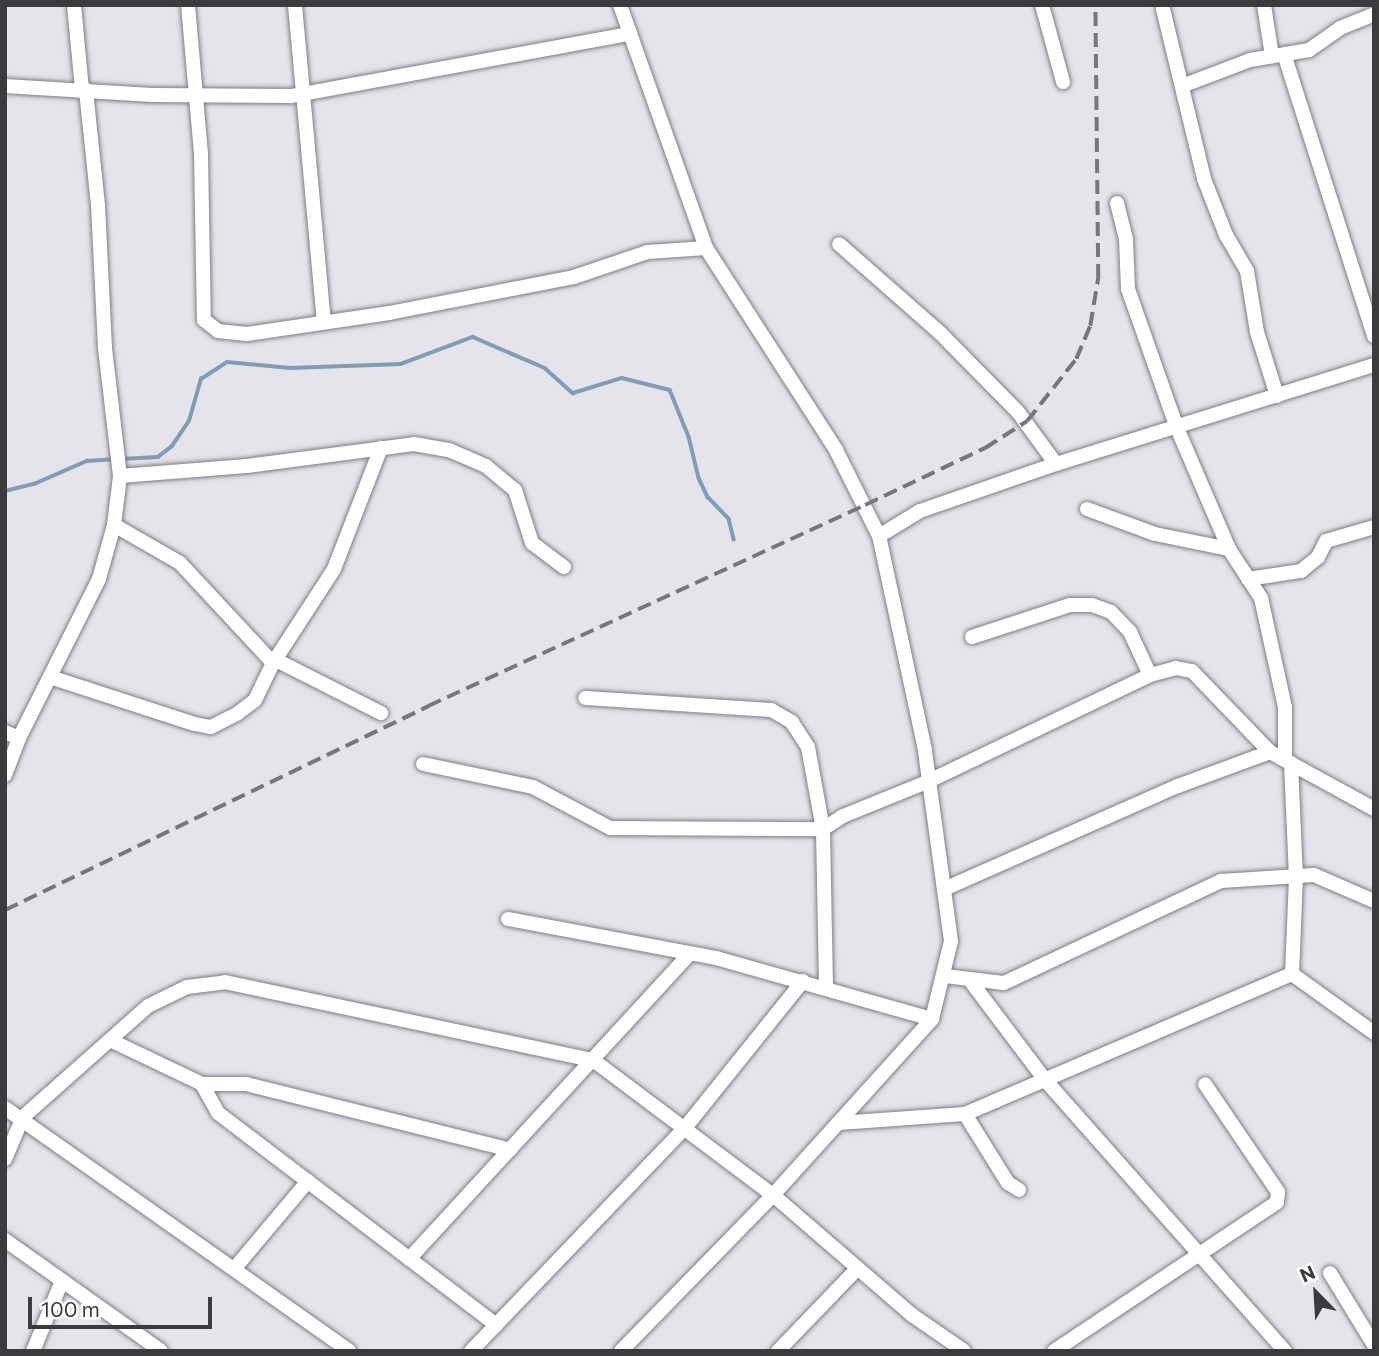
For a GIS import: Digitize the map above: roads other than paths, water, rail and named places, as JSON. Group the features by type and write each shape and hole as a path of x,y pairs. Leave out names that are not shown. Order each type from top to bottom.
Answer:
{"street":[{"path":"5,775 12,735 50,677 99,579 114,525 119,471 74,5"},
{"path":"188,5 193,94 201,154 204,320 218,331 247,334 506,292 575,277 648,253 706,248"},
{"path":"295,5 300,94 324,321"},
{"path":"620,5 706,248 836,450 879,536 891,578 929,781 951,941 932,1019 773,1195 621,1351"},
{"path":"1042,5 1063,82"},
{"path":"1264,5 1278,57 1374,336"},
{"path":"1163,9 1204,179 1226,235 1247,271 1257,332 1277,396"},
{"path":"1182,86 1308,50 1340,28 1374,14"},
{"path":"5,86 193,94 300,94 630,34"},
{"path":"1117,203 1126,239 1128,289 1177,428 1229,549 1261,598 1285,707 1296,876 1292,974"},
{"path":"839,244 1018,412 1056,464"},
{"path":"879,536 920,511 1056,464 1374,365"},
{"path":"119,471 414,444 449,450 486,466 515,490 531,543 564,566"},
{"path":"50,677 211,727 255,700 274,662 334,569 381,448"},
{"path":"1087,509 1155,534 1229,549"},
{"path":"114,525 180,564 274,662 381,713"},
{"path":"1248,579 1301,571 1318,557 1326,541 1374,527"},
{"path":"972,637 1070,605 1092,605 1111,611 1130,632 1150,675"},
{"path":"423,764 533,787 610,828 823,829 843,816 929,781 1150,675 1176,668 1192,671 1270,752 1374,809"},
{"path":"585,698 771,710 792,722 808,747 823,829 826,986"},
{"path":"944,889 1178,786 1270,752"},
{"path":"944,976 1004,983 1221,881 1314,875 1374,901"},
{"path":"508,919 689,954 826,986 932,1019"},
{"path":"409,1259 689,954"},
{"path":"1292,974 1374,1033"},
{"path":"839,1123 965,1114 1292,974"},
{"path":"969,979 1046,1081 1285,1351"},
{"path":"471,1351 684,1129 803,981"},
{"path":"5,1160 23,1117 82,1062 112,1041 167,994 225,982 593,1060 773,1195 858,1268 964,1351"},
{"path":"112,1041 202,1084 246,1084 510,1150"},
{"path":"202,1084 218,1113 496,1325"},
{"path":"1054,1351 1269,1210 1277,1202 1278,1192 1205,1084"},
{"path":"5,1108 23,1117 349,1351"},
{"path":"965,1114 1008,1183 1019,1190"},
{"path":"234,1269 308,1181"},
{"path":"5,1240 161,1351"},
{"path":"778,1351 858,1268"},
{"path":"1330,1273 1374,1345"},
{"path":"33,1351 62,1281"}],"waterway":[{"path":"121,459 158,457 172,446 189,421 201,379 227,362 290,368 401,364 473,337 545,368 573,393 622,378 670,390 689,437 699,478 708,497 729,519 734,539"},
{"path":"5,491 34,484 87,461 113,459"}],"railway":[{"path":"5,910 428,706 985,448 1027,421 1076,359 1090,326 1098,278 1095,5"}]}
